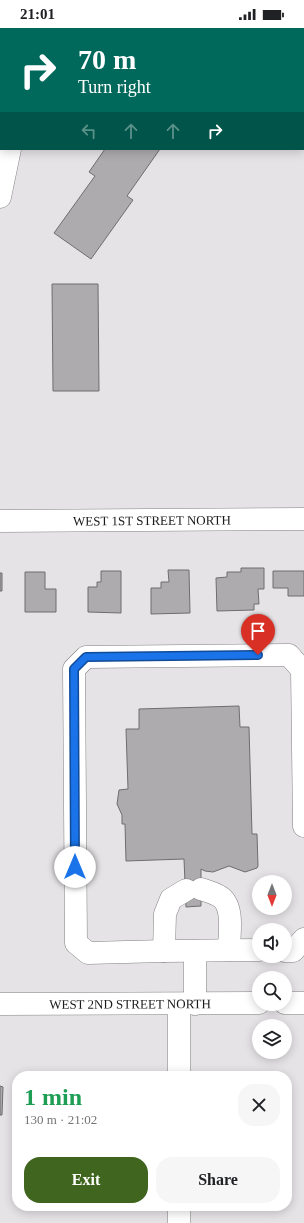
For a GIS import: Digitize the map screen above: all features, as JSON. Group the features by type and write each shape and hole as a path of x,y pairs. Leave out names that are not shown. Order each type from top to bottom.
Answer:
{"street":[{"path":"0,197 10,150"},
{"name":"WEST 1ST STREET NORTH","path":"0,521 304,519"},
{"path":"252,950 88,954 76,943 74,669 86,657 289,655 302,670 304,826"},
{"path":"164,951 164,914 171,899 193,889 219,895 226,902 229,914 229,950"},
{"path":"292,951 304,939"},
{"path":"180,1071 195,951"},
{"name":"WEST 2ND STREET NORTH","path":"0,1004 252,1003"},
{"path":"292,1003 304,1003"},
{"path":"179,1211 179,1223"}],"building":[{"path":"104,150 159,150 127,196 133,200 91,259 54,233 95,176 89,172"},
{"path":"52,284 98,284 99,391 53,391"},
{"path":"241,568 264,568 264,589 258,589 259,604 254,604 254,610 217,611 216,578 227,577 227,572 241,572"},
{"path":"168,570 189,570 190,613 151,614 151,588 161,588 161,582 169,582"},
{"path":"101,571 121,571 121,613 88,612 88,587 97,587 97,582 101,582"},
{"path":"273,571 304,571 304,596 288,596 288,588 273,588"},
{"path":"25,572 45,572 45,589 56,589 56,612 25,612"},
{"path":"0,573 2,573 2,591 0,591"},
{"path":"239,706 240,727 249,727 252,834 257,834 258,866 257,868 245,872 229,866 213,872 201,869 201,906 186,907 184,859 126,861 125,824 122,824 122,815 117,804 119,790 128,789 126,729 139,729 139,709"},
{"path":"0,1086 3,1087 2,1115 0,1115"}],"route":[{"path":"75,867 74,669 86,657 258,655"}]}
